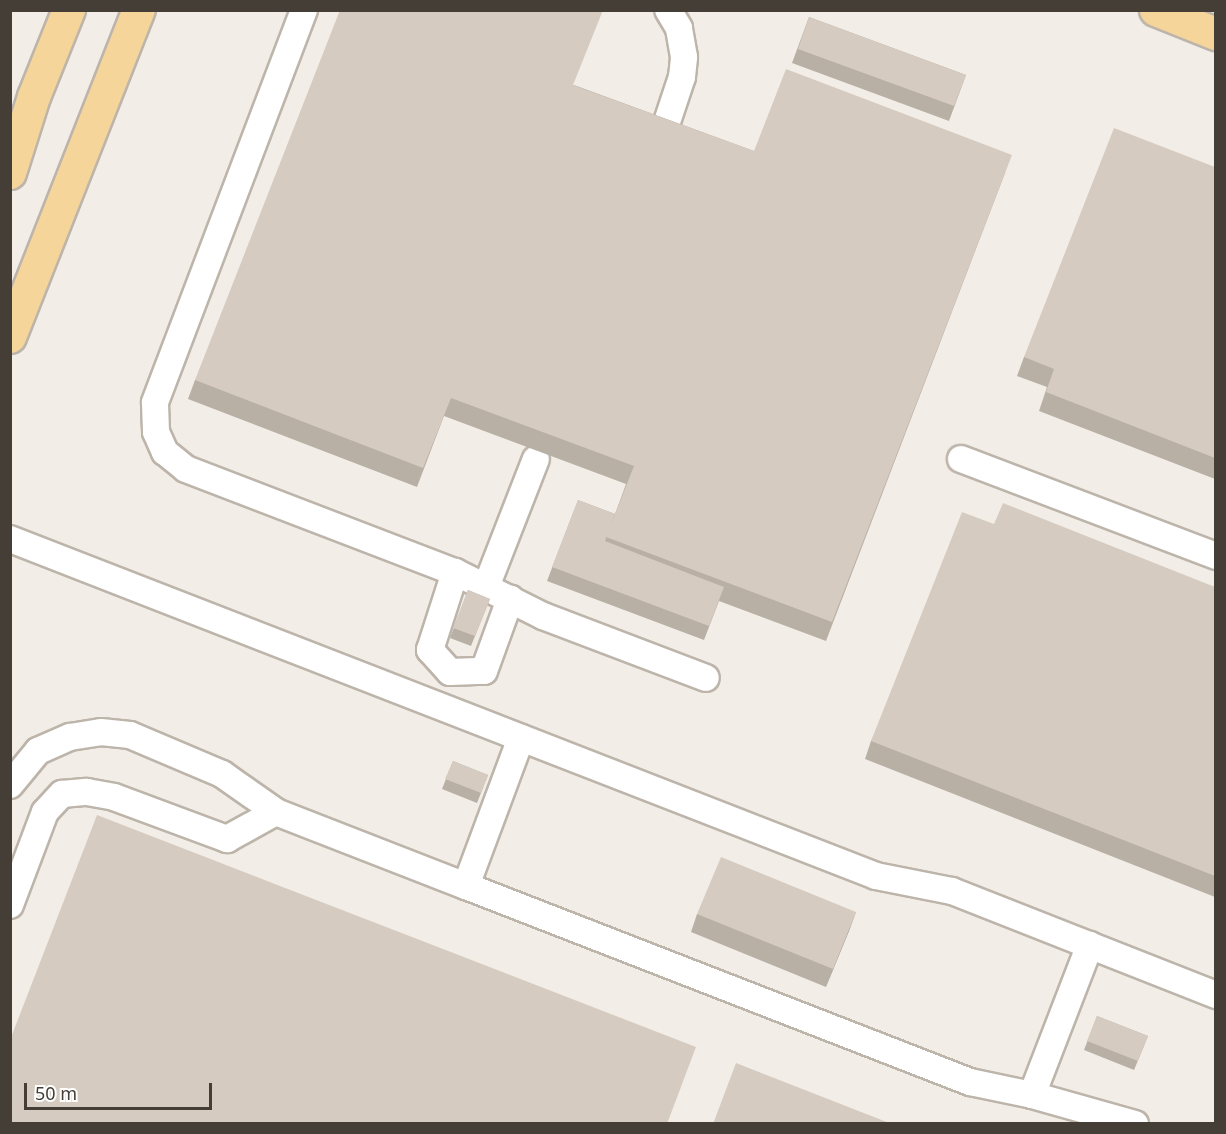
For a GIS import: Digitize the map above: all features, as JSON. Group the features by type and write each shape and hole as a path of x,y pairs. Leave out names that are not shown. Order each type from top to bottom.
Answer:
{"main road":[{"path":"10,173 34,98 69,10"},
{"path":"10,337 139,10"},
{"path":"1156,10 1215,34"}],"street":[{"path":"304,10 155,403 156,432 165,452 186,469 455,572 543,616 706,678"},
{"path":"664,131 682,77 684,57 679,28 668,10"},
{"path":"486,587 536,459"},
{"path":"961,459 1215,556"},
{"path":"10,539 876,876 952,891 1215,995"},
{"path":"455,572 430,650 450,672 484,671 510,599"},
{"path":"438,704 450,672"},
{"path":"10,785 38,751 70,737 101,732 130,735 222,774 276,813 970,1082 1032,1095 1135,1124"},
{"path":"466,886 522,738"},
{"path":"10,905 45,812 62,794 114,797 227,839 276,813"},
{"path":"1032,1095 1090,945"}],"building":[{"path":"340,10 603,10 573,85 754,151 786,69 1012,155 832,622 606,537 634,466 451,398 423,468 195,380"},
{"path":"809,17 966,75 954,106 798,49"},
{"path":"1114,128 1215,167 1215,458 1046,392 1054,369 1024,357"},
{"path":"578,500 615,514 605,541 724,587 709,626 552,567"},
{"path":"1003,503 1215,587 1215,876 871,741 962,512 994,524"},
{"path":"468,590 490,599 475,636 453,628"},
{"path":"453,761 488,775 481,793 445,779"},
{"path":"97,815 696,1047 667,1124 10,1124 10,1040"},
{"path":"721,857 856,912 833,969 697,914"},
{"path":"1097,1016 1148,1036 1138,1061 1087,1041"},
{"path":"736,1063 892,1124 713,1124"}]}
